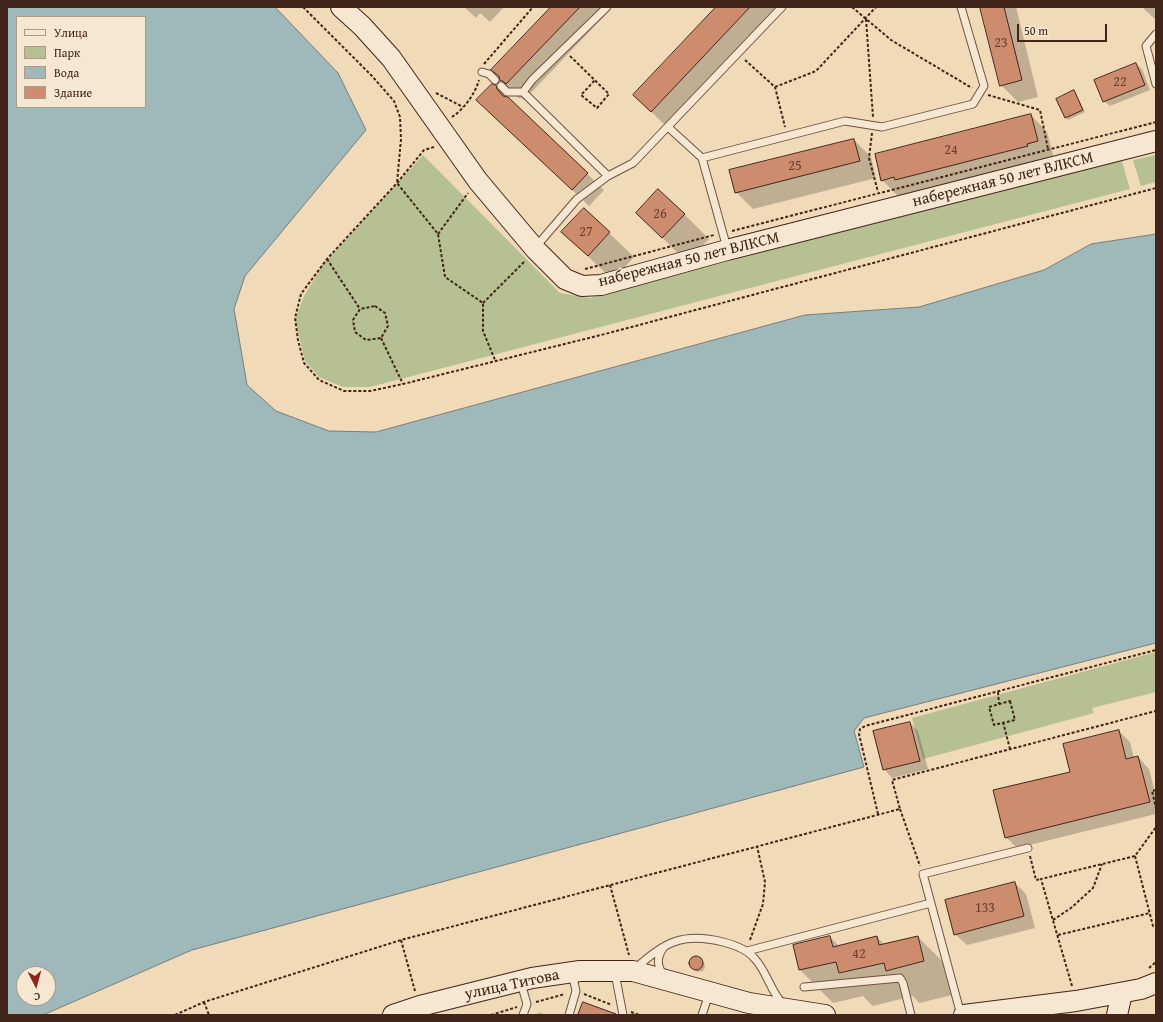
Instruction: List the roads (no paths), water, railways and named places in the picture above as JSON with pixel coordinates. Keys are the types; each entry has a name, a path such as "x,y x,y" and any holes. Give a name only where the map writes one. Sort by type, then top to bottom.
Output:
{"street":[{"name":"набережная 50 лет ВЛКСМ","path":"341,7 362,26 391,58 478,181 536,250 565,279 582,286 601,285 725,242 1156,141"},
{"name":"улица Титова","path":"393,1015 420,1006 521,980 572,972 624,971 667,980 749,1003 825,1015"},
{"path":"968,1015 1034,1007 1122,993 1141,989 1156,983"},
{"path":"1117,1015 1122,993"}],"lane":[{"path":"523,92 532,80 607,7"},
{"path":"536,250 540,242 577,200 608,176 633,163 782,7"},
{"path":"702,158 845,121 882,127 973,104 984,86 961,7"},
{"path":"1156,34 1146,46 1156,84"},
{"path":"482,72 489,74 495,80"},
{"path":"501,86 507,92 523,92 608,176"},
{"path":"668,127 702,158 725,242"},
{"path":"968,1015 923,874 1028,848"},
{"path":"747,951 931,903"},
{"path":"623,1015 624,971 665,945 676,940 694,938 711,939 731,944 747,951 755,958 764,970 775,995 787,1010"},
{"path":"665,945 659,954 658,963 660,971 667,980"},
{"path":"569,1015 576,991 572,972"},
{"path":"804,987 900,978 903,982 911,1015"},
{"path":"521,980 527,1004 522,1015"},
{"path":"702,1015 709,992"}],"water":[{"path":"7,7 275,7 338,73 366,130 245,276 234,309 247,385 276,411 329,431 376,432 805,315 919,307 1044,270 1091,244 1156,234 1156,643 864,718 854,731 864,767 192,950 43,1015 7,1015"}]}
